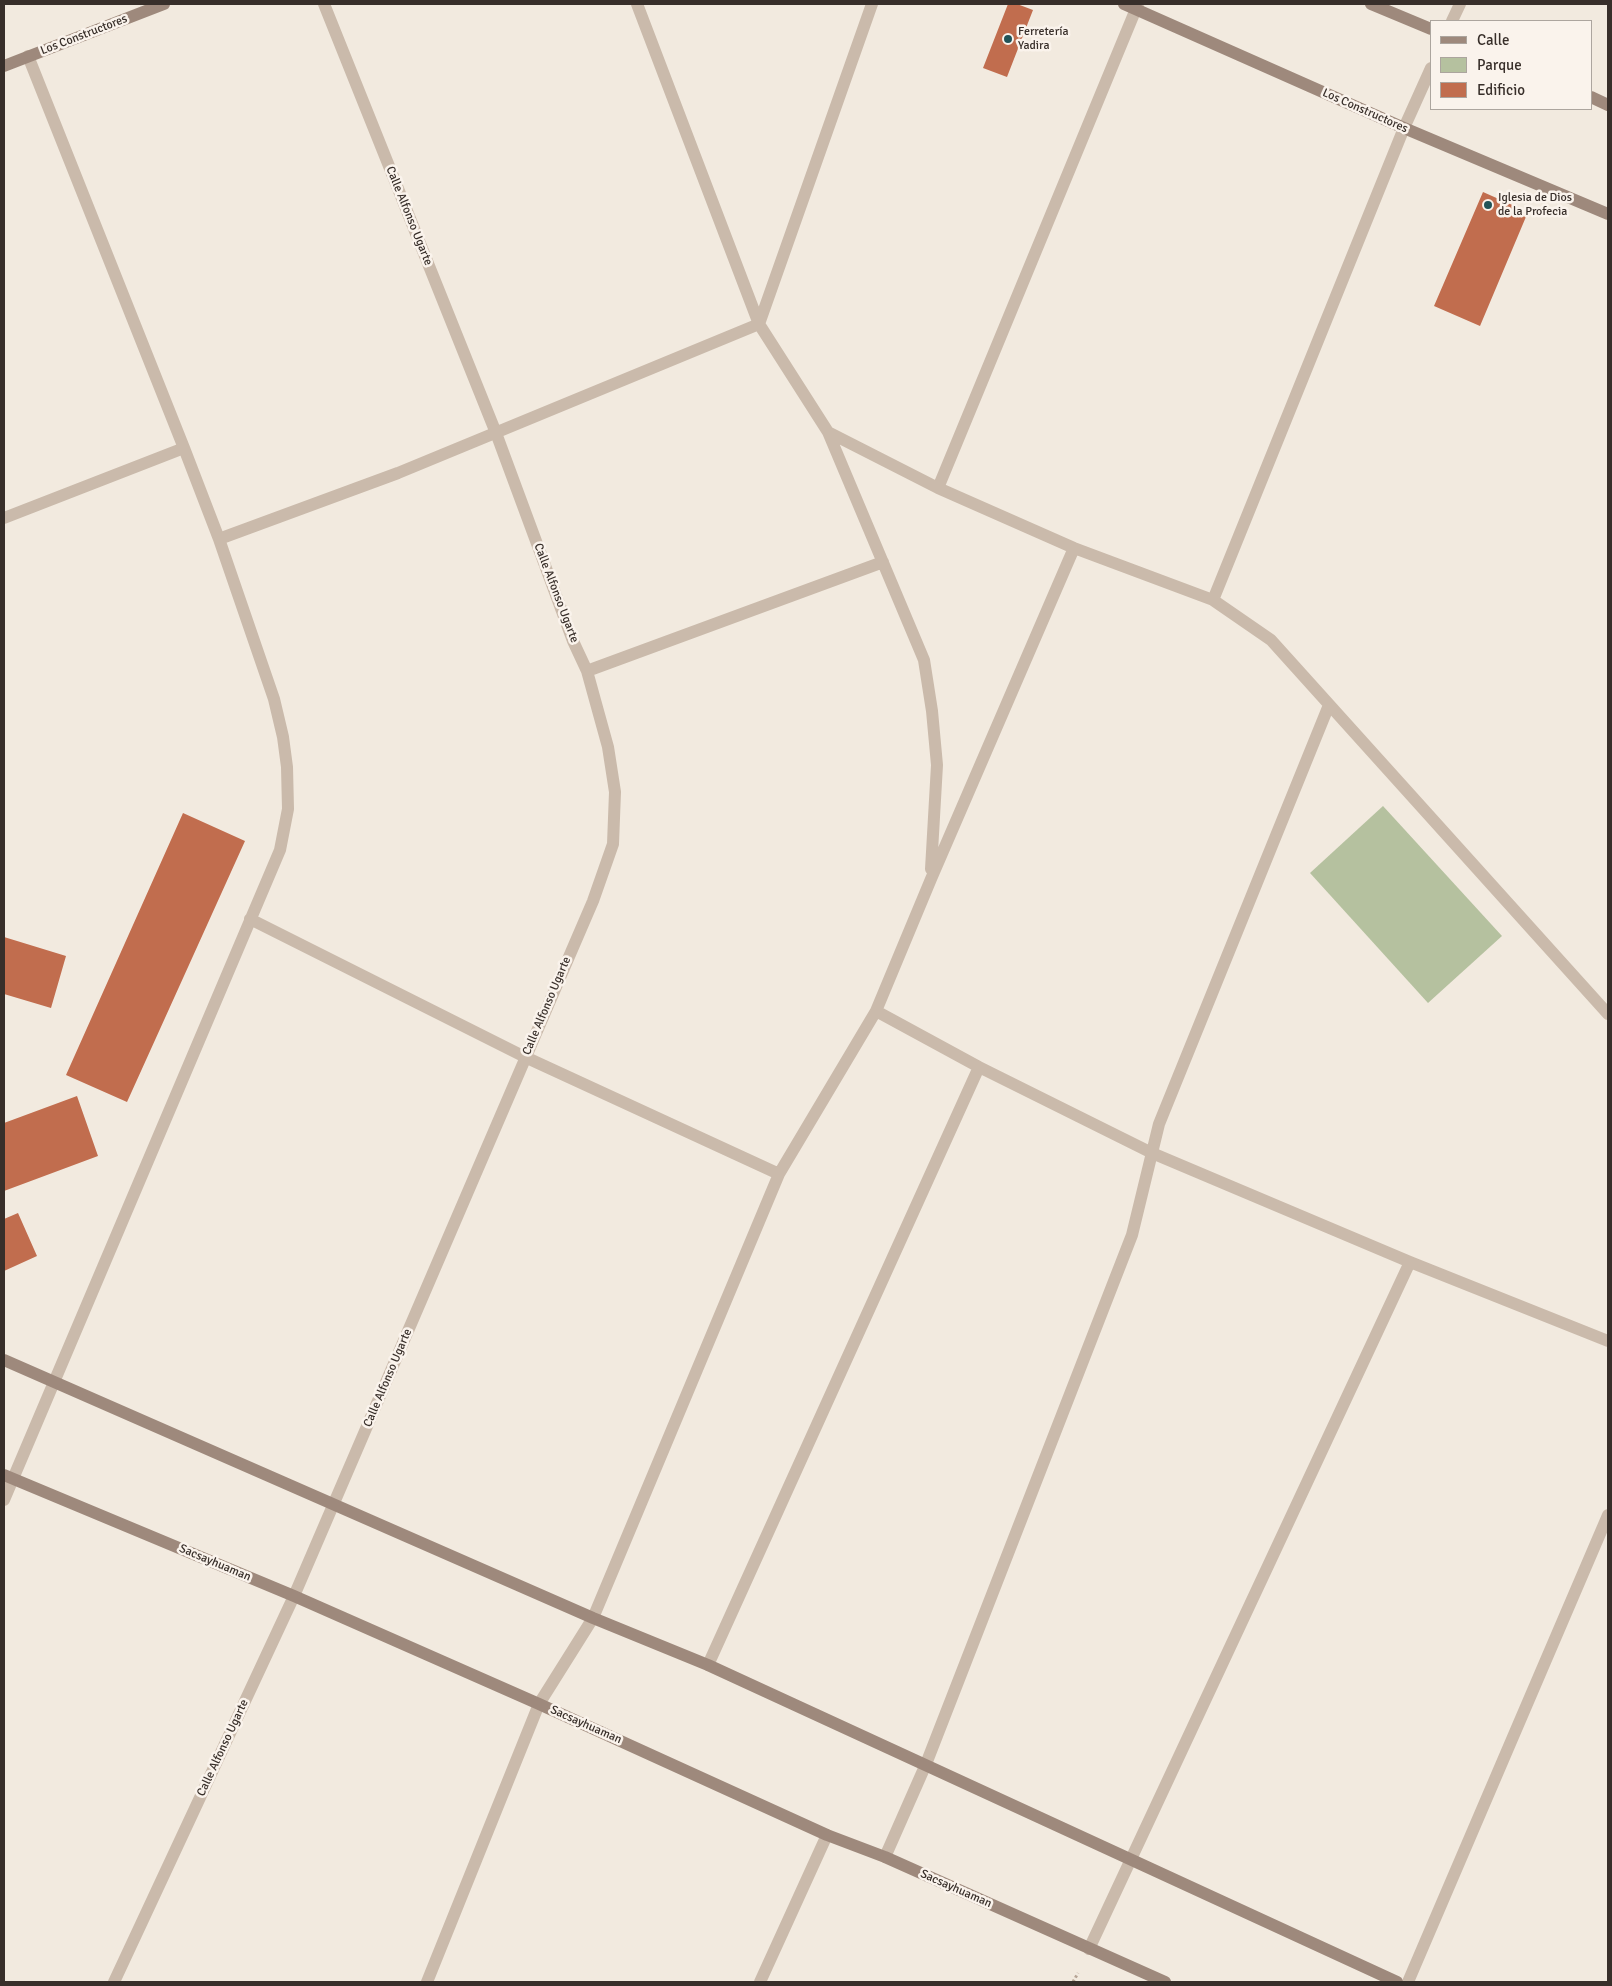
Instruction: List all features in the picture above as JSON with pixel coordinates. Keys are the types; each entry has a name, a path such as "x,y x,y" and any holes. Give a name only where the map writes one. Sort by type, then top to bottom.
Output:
{"street":[{"name":"Los Constructores","path":"4,66 164,4"},
{"name":"Calle Alfonso Ugarte","path":"114,1982 294,1596 593,901 613,844 615,792 608,747 587,671 573,641 496,433 324,4"},
{"path":"637,4 759,324 828,432 924,660 932,711 937,765 931,879"},
{"path":"219,539 398,473 759,324 872,4"},
{"name":"Los Constructores","path":"1124,4 1137,6 1404,128 1608,214"},
{"path":"1371,4 1430,29"},
{"path":"1452,20 1460,4"},
{"path":"938,488 1137,6"},
{"path":"4,1500 8,1477 54,1382 280,850 288,809 287,767 283,737 274,699 219,539 28,56"},
{"path":"1214,600 1404,128 1430,70"},
{"path":"1592,97 1608,104"},
{"path":"828,432 938,488 1074,548 1214,600 1271,640 1608,1014"},
{"path":"4,518 184,448"},
{"path":"427,1982 539,1704 593,1618 779,1174 876,1010 1074,548"},
{"path":"587,671 883,562"},
{"path":"885,1857 926,1764 1132,1235 1159,1124 1329,705"},
{"path":"250,919 525,1056 779,1174"},
{"path":"876,1010 979,1067 1152,1152 1410,1262 1608,1341"},
{"path":"708,1665 979,1067"},
{"path":"1088,1949 1410,1262"},
{"path":"4,1360 593,1618 708,1665 1398,1982"},
{"name":"Sacsayhuaman","path":"8,1477 294,1596 539,1704 827,1835 885,1857 1165,1982"},
{"path":"1408,1982 1608,1515"},
{"path":"760,1982 827,1835"}],"green space":[{"path":"1383,806 1502,936 1428,1003 1310,873"}],"building":[{"name":"Ferretería Yadira","path":"1008,4 1017,4 1033,10 1007,77 983,68"},
{"path":"1483,192 1528,212 1480,326 1434,306"},
{"path":"183,813 245,841 127,1102 66,1075"},
{"path":"4,937 66,956 51,1008 4,994"},
{"path":"77,1096 98,1156 4,1191 4,1123"},
{"path":"18,1213 37,1256 4,1271 4,1219"}],"place":[{"name":"Ferretería Yadira","path":"1008,39"},
{"name":"Iglesia de Dios de la Profecia","path":"1488,205"}]}
